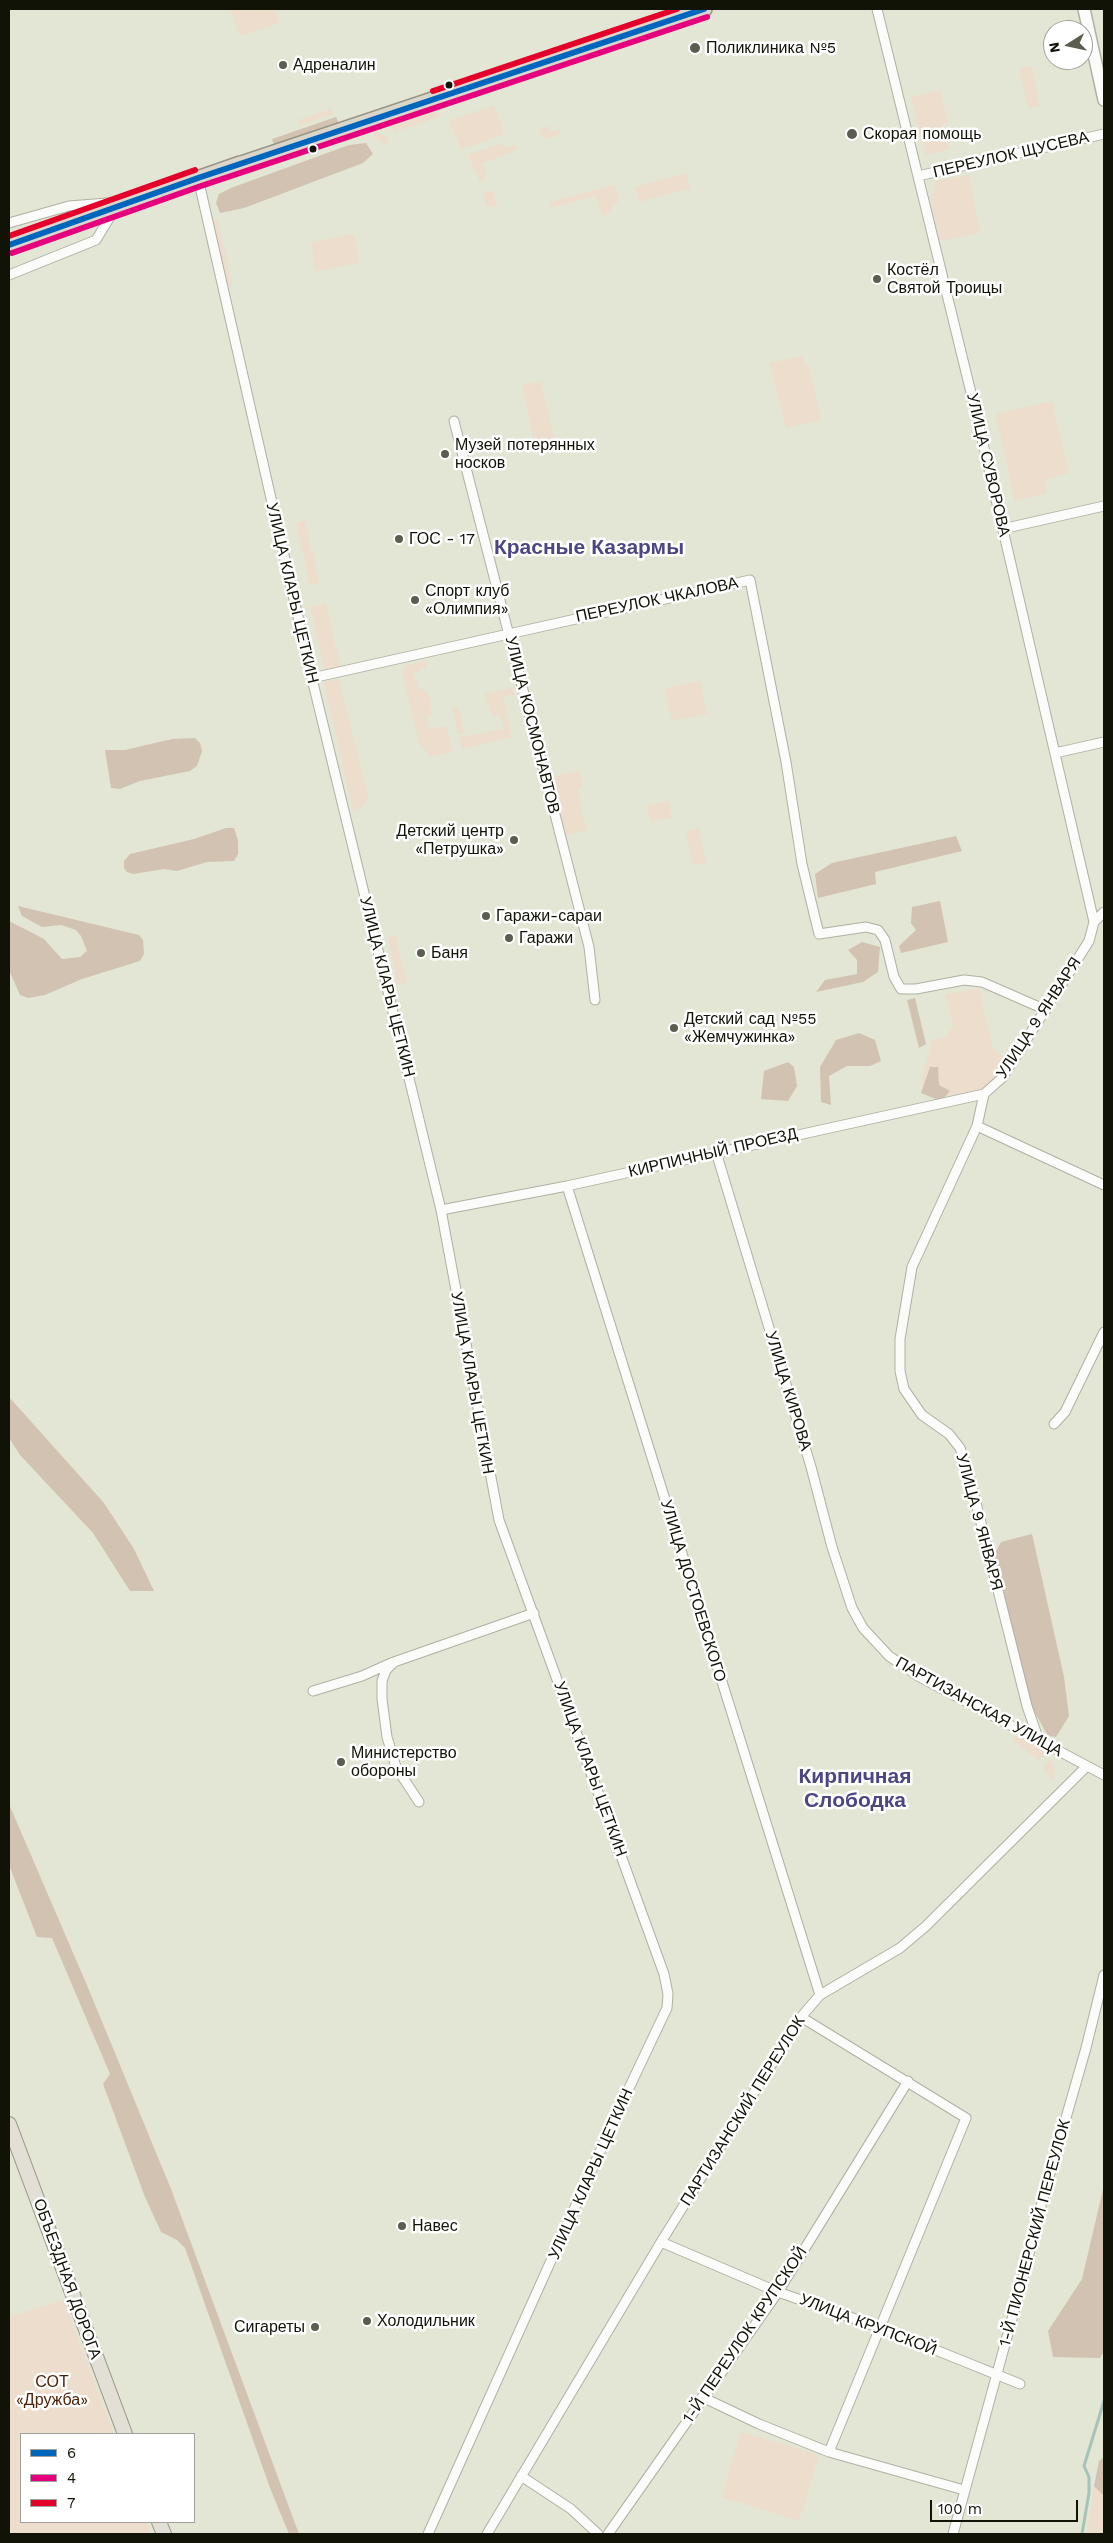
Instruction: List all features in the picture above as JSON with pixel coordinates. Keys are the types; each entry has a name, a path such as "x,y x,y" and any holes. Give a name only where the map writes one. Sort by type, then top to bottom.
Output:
{"highway":[{"path":"9,245 198,178 704,9"}],"main road":[{"name":"ОБЪЕЗДНАЯ ДОРОГА","path":"9,2124 125,2433"}],"street":[{"name":"УЛИЦА СУВОРОВА","path":"877,9 1094,922"},
{"path":"1084,9 1104,100"},
{"name":"ПЕРЕУЛОК ЩУСЕВА","path":"918,176 1104,134"},
{"name":"УЛИЦА КЛАРЫ ЦЕТКИН","path":"198,178 312,678 441,1210 492,1494 499,1520 664,1974 668,1994 667,2008 428,2534"},
{"path":"9,223 69,206 88,203 132,202"},
{"path":"9,276 96,240 116,207"},
{"name":"УЛИЦА КОСМОНАВТОВ","path":"454,421 510,633 542,770 588,947 595,1000"},
{"path":"1002,529 1104,506"},
{"name":"ПЕРЕУЛОК ЧКАЛОВА","path":"312,678 750,580 787,770 802,864 819,934 866,927 878,930 885,940 894,977 901,989 916,989 964,980 982,982 1046,1010"},
{"path":"1055,753 1104,742"},
{"name":"УЛИЦА 9 ЯНВАРЯ","path":"1039,1741 1027,1706 968,1467 960,1448 950,1434 922,1415 904,1389 900,1371 900,1339 912,1267 978,1126 984,1094 1002,1078 1089,941 1094,922 1104,912"},
{"name":"КИРПИЧНЫЙ ПРОЕЗД","path":"441,1210 567,1186 984,1094"},
{"path":"978,1126 1104,1185"},
{"name":"УЛИЦА КИРОВА","path":"716,1152 811,1467 832,1548 852,1608 863,1628"},
{"name":"УЛИЦА ДОСТОЕВСКОГО","path":"567,1186 820,1995"},
{"path":"1054,1424 1061,1419 1065,1412 1104,1332"},
{"path":"313,1691 362,1676 394,1662 534,1613"},
{"name":"ПАРТИЗАНСКАЯ УЛИЦА","path":"863,1628 888,1656 918,1676 1104,1775"},
{"path":"394,1662 386,1670 382,1681 387,1737 396,1767 419,1802"},
{"name":"ПАРТИЗАНСКИЙ ПЕРЕУЛОК","path":"487,2534 661,2242 800,2017 820,1995 900,1948 926,1926 1087,1766"},
{"name":"1-Й ПИОНЕРСКИЙ ПЕРЕУЛОК","path":"953,2534 1043,2198 1086,2048 1104,1975"},
{"path":"800,2017 966,2118 829,2452"},
{"name":"1-Й ПЕРЕУЛОК КРУПСКОЙ","path":"608,2534 702,2397 778,2292 908,2081"},
{"name":"УЛИЦА КРУПСКОЙ","path":"661,2242 778,2292 881,2328 1020,2384"},
{"path":"702,2397 759,2424 829,2452 964,2490"},
{"path":"521,2476 571,2510 598,2534"}],"green space":[{"path":"231,9 275,9 280,23 240,36"},
{"path":"1031,66 1040,106 1028,108 1019,68"},
{"path":"940,90 948,122 942,124 949,149 926,155 911,97"},
{"path":"494,105 504,134 461,150 449,121"},
{"path":"332,109 333,114 300,125 298,120"},
{"path":"438,111 440,117 394,132 392,126"},
{"path":"549,126 551,132 559,130 560,134 544,140 540,129"},
{"path":"373,131 386,136 388,141 386,145 375,138"},
{"path":"502,143 507,148 516,145 517,150 482,163 487,175 480,182 468,155"},
{"path":"686,173 690,188 640,202 635,187"},
{"path":"969,175 980,233 939,241 931,198 937,181"},
{"path":"614,185 618,194 618,202 603,217 596,196 551,208 550,202"},
{"path":"486,191 492,191 495,194 497,206 490,207 486,204 483,194"},
{"path":"215,219 218,220 232,286 225,284 212,223"},
{"path":"354,234 359,263 316,271 311,242"},
{"path":"802,356 804,364 808,364 821,420 786,428 770,363"},
{"path":"541,381 557,451 537,455 522,385"},
{"path":"1052,401 1069,473 1044,480 1046,493 1015,501 996,414"},
{"path":"305,521 319,583 310,585 296,523"},
{"path":"326,603 340,667 325,671 310,607"},
{"path":"425,661 426,667 414,673 418,688 428,692 433,717 427,718 429,729 446,726 453,751 431,757 419,742 402,672 406,665"},
{"path":"339,679 368,798 363,806 353,812 324,682"},
{"path":"700,681 707,714 672,721 665,688"},
{"path":"512,688 514,694 503,697 512,737 462,749 459,737 504,729 501,716 493,716 485,694"},
{"path":"458,706 465,732 458,734 452,708"},
{"path":"579,771 583,787 577,789 586,830 566,835 553,776"},
{"path":"669,801 672,818 650,821 647,805"},
{"path":"699,828 706,863 693,865 686,831"},
{"path":"396,935 406,982 398,984 388,937"},
{"path":"979,988 993,1049 1007,1060 997,1075 981,1090 939,1099 921,1084 932,1041 947,1035 953,1026 946,994"},
{"path":"1017,1734 1037,1745 1045,1752 1038,1760 1013,1740"},
{"path":"1050,1759 1055,1770 1053,1781 1043,1768"},
{"name":"СОТ «Дружба»","path":"63,2300 114,2433 20,2433 20,2523 147,2523 151,2534 9,2534 9,2317"},
{"path":"741,2432 819,2455 799,2521 722,2497"},
{"path":"1094,2486 1104,2496 1104,2534 1087,2534"}],"shaded area":[{"path":"336,117 339,123 274,146 272,139"},
{"path":"366,143 373,154 363,163 244,208 220,213 216,203 219,194 231,188 349,145"},
{"path":"195,738 200,743 202,751 197,766 190,771 140,781 120,789 111,788 105,750 125,750 172,739"},
{"path":"226,828 234,828 238,840 238,854 234,861 207,862 177,871 164,869 133,874 127,872 124,868 124,861 130,854 194,839"},
{"path":"956,836 962,851 875,872 876,884 818,898 815,874 832,863"},
{"path":"940,901 948,942 901,953 899,946 916,930 911,923 912,907"},
{"path":"18,906 139,935 143,940 144,954 140,961 82,979 45,995 28,998 20,995 9,970 9,921 44,939 62,959 80,957 87,951 81,936 76,930 61,925 42,927 22,916"},
{"path":"862,942 880,947 878,972 863,982 816,992 825,980 857,974 857,960 848,950"},
{"path":"915,998 926,1044 919,1048 907,1000"},
{"path":"859,1033 875,1040 881,1061 870,1066 847,1066 829,1076 831,1105 821,1102 820,1067 836,1040"},
{"path":"788,1062 794,1067 797,1086 788,1101 761,1099 764,1071"},
{"path":"930,1067 938,1067 939,1085 950,1091 941,1101 921,1093"},
{"path":"9,1397 104,1503 134,1549 154,1591 130,1591 93,1533 20,1455 9,1438"},
{"path":"1032,1534 1064,1677 1069,1716 1056,1737 1048,1736 1029,1702 994,1555 1001,1542"},
{"path":"9,1804 89,1990 171,2189 299,2534 289,2534 270,2488 185,2248 177,2240 161,2232 145,2197 103,2084 110,2074 52,1938 37,1937 9,1865"},
{"path":"1104,2185 1104,2351 1100,2358 1053,2357 1048,2331 1082,2279"},
{"path":"1104,2457 1104,2496 1094,2486 1099,2461"}],"waterway":[{"path":"1082,2534 1089,2493 1089,2477 1084,2466 1104,2401"}],"transit line":[{"name":"7","path":"433,91 677,9"},
{"name":"6","path":"9,245 198,178 704,9"},
{"name":"4","path":"12,253 201,186 707,17"},
{"name":"7","path":"9,236 195,170"}],"place":[{"name":"Поликлиника №5","path":"695,48"},
{"name":"Адреналин","path":"283,65"},
{"name":"Скорая помощь","path":"852,134"},
{"name":"Костёл Святой Троицы","path":"877,279"},
{"name":"Музей потерянных носков","path":"445,454"},
{"name":"ГОС - 17","path":"399,539"},
{"name":"Спорт клуб «Олимпия»","path":"415,600"},
{"name":"Детский центр «Петрушка»","path":"514,840"},
{"name":"Гаражи-сараи","path":"486,916"},
{"name":"Гаражи","path":"509,938"},
{"name":"Баня","path":"421,953"},
{"name":"Детский сад №55 «Жемчужинка»","path":"674,1028"},
{"name":"Министерство обороны","path":"341,1762"},
{"name":"Навес","path":"402,2226"},
{"name":"Холодильник","path":"367,2321"},
{"name":"Сигареты","path":"315,2327"}],"district":[{"name":"Красные Казармы","path":"589,548"},
{"name":"Кирпичная Слободка","path":"855,1789"}]}
